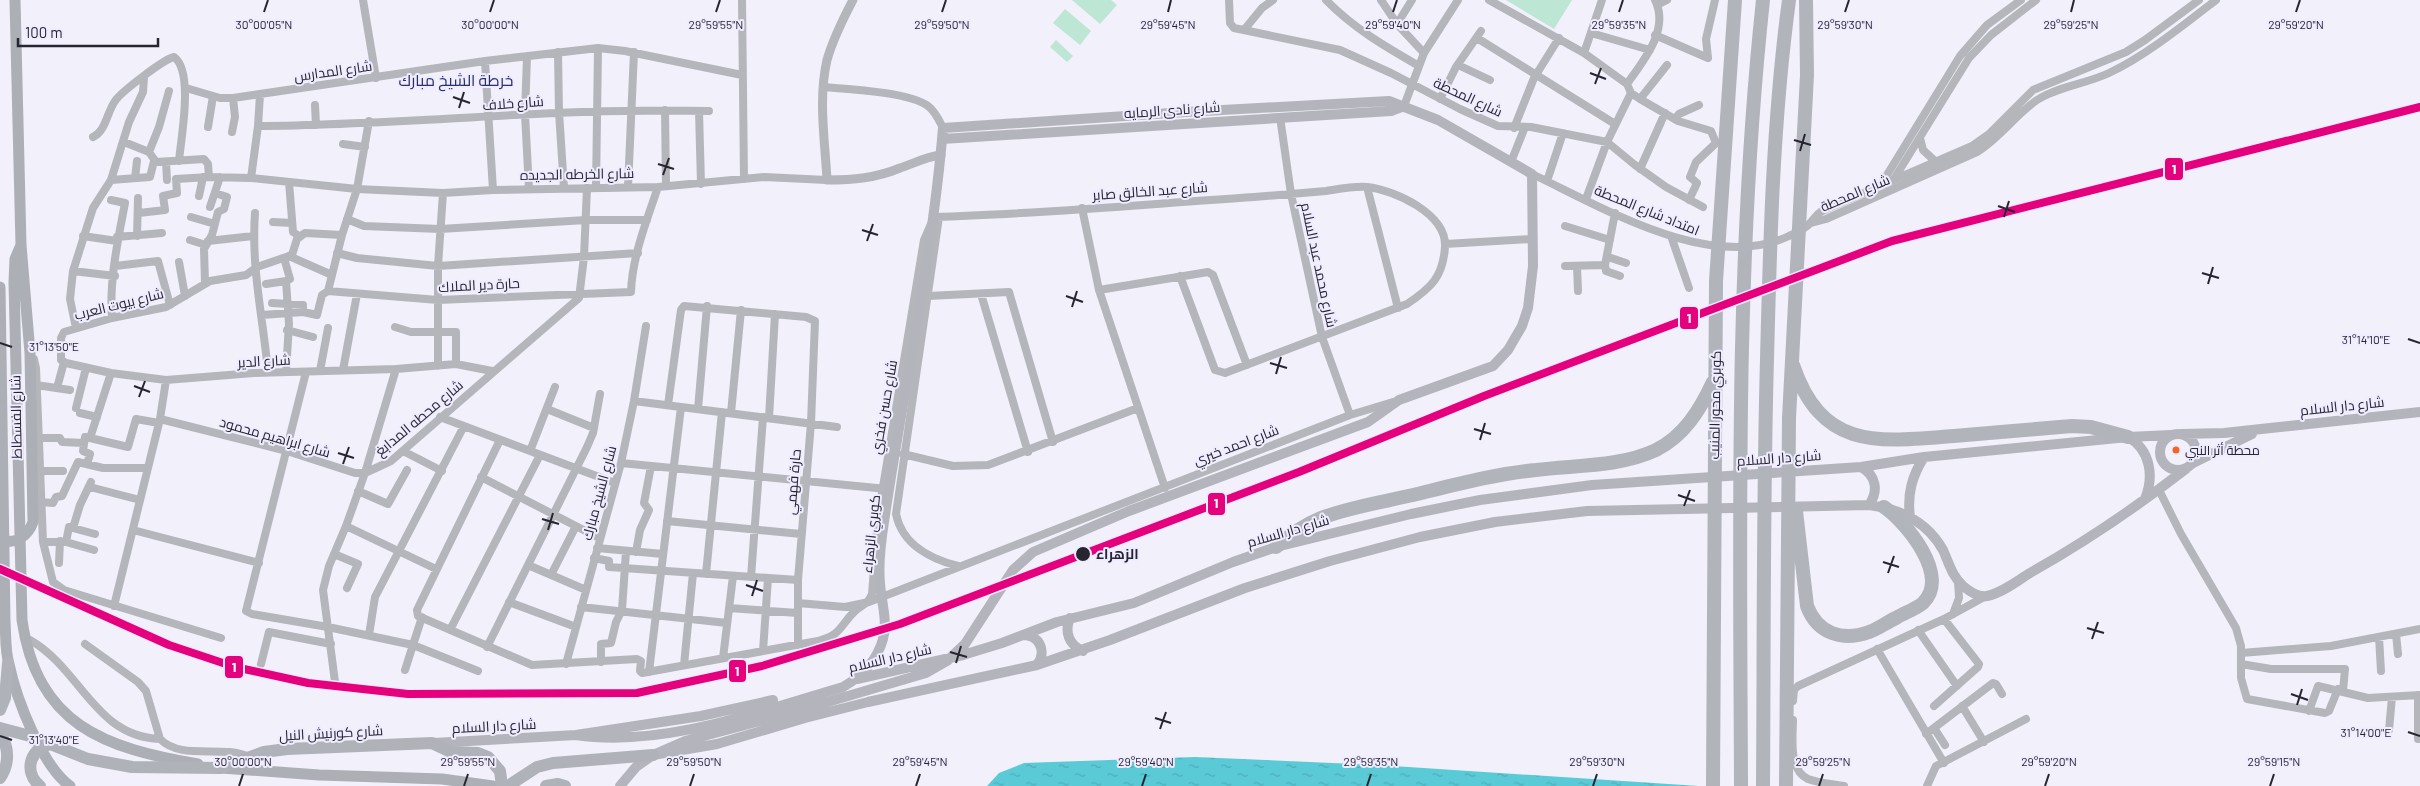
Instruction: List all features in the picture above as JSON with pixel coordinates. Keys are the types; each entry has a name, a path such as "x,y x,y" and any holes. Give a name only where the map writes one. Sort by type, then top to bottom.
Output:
{"highway":[{"name":"كوبري محور المنيب","path":"1713,786 1715,377 1718,243 1736,0"},
{"name":"كوبري محور المنيب","path":"1742,786 1742,289 1750,135 1763,0"},
{"path":"1763,786 1763,488 1768,290 1771,214 1785,29 1789,0"},
{"path":"1786,786 1790,356 1808,31 1806,0"},
{"path":"1790,356 1805,395 1814,407 1838,427 1866,439 1897,440 2072,426 2091,426 2128,437"},
{"path":"1276,547 1298,530 1315,521 1374,504 1513,473 1637,458 1657,450 1675,438 1703,405 1715,377"},
{"path":"1790,456 1807,606 1812,619 1821,629 1841,635 1869,632 1923,603 1928,596 1931,575 1921,548 1907,526 1884,507"},
{"path":"0,710 5,698 8,663"},
{"name":"شارع كورنيش النيل","path":"0,728 54,744 88,759 132,767 220,768 249,757 288,749 432,743"},
{"path":"0,734 6,744 7,752 5,767 0,778"},
{"path":"432,743 451,752 478,753 488,757 500,771 502,786"},
{"path":"40,786 32,776 30,761 40,748 54,744"},
{"path":"508,786 537,767 553,763 653,756"},
{"path":"546,786 558,784 565,786"}],"main road":[{"name":"شارع الفسطاط","path":"0,540 10,542 22,538 31,528 33,522 30,353 21,246 15,0"},
{"name":"شارع نادى الرمايه","path":"942,134 1186,112 1384,101 1404,106 1438,120 1532,174"},
{"name":"شارع نادى الرمايه","path":"942,134 1391,111 1404,106"},
{"name":"كوبري الزهراء","path":"576,735 606,738 637,736 700,727 843,687 860,676 874,660 885,626 880,582 884,523 927,265 937,217 942,134"},
{"name":"شارع احمد خيري","path":"1399,400 1493,366 1508,350 1522,326 1528,308 1533,266 1532,174"},
{"path":"21,246 16,259 14,282 22,620 26,648 34,671 59,708 71,719 105,740 147,756 220,768 319,775 442,779 493,786"},
{"path":"0,287 4,622 8,663 19,698 46,758 54,770 70,786"},
{"path":"620,786 636,767 653,756 684,741 914,678 947,661 972,636 1014,570 1026,557 1041,548 1129,511 1368,422 1399,400"},
{"name":"شارع دار السلام","path":"2182,434 2224,433 2420,412"},
{"name":"شارع دار السلام","path":"1986,596 2064,554 2159,490 2190,465 2238,439 2267,428"},
{"path":"2182,434 2190,438 2195,445 2196,454 2190,465 2174,470 2163,462 2160,454 2161,445 2171,435 2182,434"},
{"name":"شارع دار السلام","path":"432,743 576,735 732,710 910,666 963,655 1070,618 1152,597 1214,569 1276,547 1411,514 1515,494 1621,482 1861,467 1924,457 2128,437 2171,435"},
{"path":"2128,437 2141,448 2148,462 2150,484 2145,499"},
{"path":"1910,516 1910,490 1915,473 1924,457"},
{"path":"1861,467 1869,472 1874,481 1875,491 1869,505"},
{"path":"653,756 717,744 841,709 1037,665 1083,651 1205,602 1285,574 1374,548 1480,524 1554,514 1612,510 1869,505 1884,507 1910,516 1925,528 1938,542 1958,581 1970,591 1986,596"},
{"path":"1070,618 1067,628 1069,639 1074,646 1083,651"},
{"path":"1022,635 1034,638 1040,644 1042,653 1037,665"}],"street":[{"path":"363,0 376,78"},
{"path":"742,0 744,179"},
{"path":"827,180 823,87 827,61 835,36 854,0"},
{"name":"شارع المحطة","path":"1228,0 1230,23 1234,28 1340,50 1498,126 1525,127 1607,142 1640,169 1703,207"},
{"path":"1244,30 1262,8 1273,0"},
{"path":"1326,0 1365,34 1419,66"},
{"path":"1381,0 1397,24 1424,53"},
{"path":"1388,12 1390,0"},
{"path":"1397,24 1412,0"},
{"path":"1404,106 1424,53 1458,0"},
{"path":"1584,54 1602,0"},
{"path":"1627,84 1650,50 1659,18 1656,3 1667,0"},
{"path":"1655,34 1708,58 1706,39 1716,0"},
{"path":"1882,183 1960,56 1987,25 2021,0"},
{"path":"1884,194 1969,58 1990,35 2036,0"},
{"name":"شارع المحطة","path":"1811,223 1822,211 1882,183 1936,162 1981,140 2033,90 2126,52 2199,0"},
{"name":"شارع المحطة","path":"1811,223 1821,221 1977,152 1995,140 2037,100 2055,91 2098,78 2119,68 2216,0"},
{"path":"1492,1 1584,54 1627,84 1631,93 1640,99 1675,119 1711,131 1716,142 1715,146 1696,162 1690,178 1697,183 1689,200"},
{"path":"1591,33 1650,50"},
{"path":"1440,99 1458,64 1479,35 1615,124"},
{"path":"1514,128 1536,74 1559,38"},
{"path":"596,188 598,48"},
{"name":"شارع المدارس","path":"186,88 213,96 233,98 484,61 598,48 634,52 742,75"},
{"path":"558,52 559,112 564,188"},
{"path":"628,187 634,52"},
{"path":"527,56 525,114 529,189"},
{"path":"93,137 101,130 115,101 144,77 174,57 178,61 186,88 179,161"},
{"path":"484,61 490,117 493,190"},
{"path":"1458,64 1490,80"},
{"path":"1640,99 1666,65"},
{"path":"76,328 70,300 73,271 93,208 111,180 133,112 143,92 144,77"},
{"path":"823,87 876,93 920,101 936,114 942,134"},
{"path":"149,152 159,127 169,91"},
{"path":"1586,200 1607,142 1631,93"},
{"path":"251,178 260,95"},
{"path":"208,127 213,96"},
{"path":"232,132 235,117 233,98"},
{"path":"315,105 316,125"},
{"path":"1675,119 1686,110 1699,105"},
{"path":"337,252 357,258 438,266 638,253 647,220 662,186 665,110"},
{"path":"699,111 701,184"},
{"name":"شارع خلاف","path":"258,126 490,117 559,112 709,111"},
{"path":"1640,169 1665,113"},
{"name":"شارع محمد عبد السلام","path":"1280,117 1291,194 1322,337 1350,415"},
{"path":"262,315 303,312 316,316 322,295 328,291 337,252 357,189 370,121"},
{"path":"1511,162 1525,127"},
{"path":"1547,181 1563,133"},
{"path":"1920,138 1925,154 1936,162"},
{"path":"111,180 152,176 154,161 149,152 124,142"},
{"path":"342,144 365,147"},
{"name":"شارع الخرطه الجديده","path":"139,213 165,210 163,196 177,193 175,180 206,177 251,178 357,189 443,193 662,186 785,177 853,180 878,176 924,157 941,155"},
{"path":"154,161 204,160 208,164 206,177 199,196"},
{"path":"135,178 137,161"},
{"path":"166,162 167,180"},
{"name":"امتداد شارع المحطة","path":"1532,174 1614,212 1671,236 1698,244 1742,249 1774,242 1790,236 1811,223"},
{"path":"210,207 220,177"},
{"path":"289,182 293,232 299,236"},
{"path":"1366,187 1398,308"},
{"name":"شارع عبد الخالق صابر","path":"937,217 1291,194 1366,187 1401,196 1415,204 1430,216 1445,244"},
{"path":"581,293 587,188"},
{"path":"205,284 204,254 218,212 224,209 227,196 215,192"},
{"path":"438,366 438,266 443,193"},
{"path":"137,236 138,198"},
{"path":"112,200 125,203 117,239 111,304 112,318"},
{"path":"1082,208 1099,290 1164,488"},
{"path":"1614,212 1606,271 1620,276"},
{"path":"255,213 253,236 254,269 262,315 268,372"},
{"path":"191,217 215,224"},
{"name":"شارع حسن فخري","path":"937,217 928,296 903,454 896,514 898,527 906,537 930,556 958,566"},
{"name":"شارع حسن فخري","path":"869,602 873,585 875,535 924,240 937,217"},
{"path":"347,219 364,226 440,229 586,220 647,220"},
{"path":"273,222 292,223"},
{"path":"1565,226 1610,240"},
{"path":"83,236 117,239 162,233"},
{"path":"286,257 294,251 299,236 305,233 342,235"},
{"path":"190,240 207,243 253,236"},
{"path":"1671,236 1690,288"},
{"path":"1180,276 1215,370 1225,373 1398,308 1426,291 1438,277 1444,261 1445,244 1532,238"},
{"name":"حارة دير الملاك","path":"328,291 438,300 631,292 631,280 638,253"},
{"path":"286,257 332,275"},
{"path":"266,284 290,279 286,257"},
{"name":"شارع بيوت العرب","path":"64,362 60,357 61,338 64,332 112,318 159,309 170,305 217,279 246,275 254,269 286,257"},
{"path":"116,266 158,261 170,305"},
{"path":"1565,266 1606,261 1626,263"},
{"path":"179,262 185,296"},
{"path":"1577,266 1578,290"},
{"path":"73,271 115,276"},
{"path":"1099,290 1208,272 1213,275 1248,365"},
{"path":"286,281 288,302 286,372"},
{"path":"928,296 1007,292 1012,295 1053,442"},
{"name":"شارع محطه المدابغ","path":"365,473 391,461 403,451 492,371 575,302 581,293"},
{"path":"343,370 356,294"},
{"path":"981,294 1028,452"},
{"path":"272,303 288,302 304,306 303,312"},
{"path":"668,405 681,310 684,306 707,306 775,314 751,577"},
{"path":"698,409 707,306"},
{"path":"731,413 741,310"},
{"name":"حارة فهمي","path":"775,314 806,317 815,322 811,423 798,580 798,645"},
{"name":"شارع الشيخ مبارك","path":"566,664 620,463 634,401 646,326"},
{"path":"395,327 411,332 457,333 456,364"},
{"path":"320,371 328,328"},
{"path":"287,330 313,337"},
{"path":"30,353 35,364 40,502 44,554 54,582 59,588 221,638"},
{"path":"57,388 64,362"},
{"name":"شارع الدير","path":"64,362 111,373 166,380 268,372 396,369 456,364 492,371"},
{"path":"86,368 78,410 97,417"},
{"path":"335,682 331,644 323,602 323,590 327,572 365,473 396,369"},
{"path":"306,372 246,611 252,614 328,626 413,645 478,671"},
{"path":"87,464 90,454 82,451 85,437 90,438 111,373"},
{"path":"114,606 160,421 166,380"},
{"path":"36,385 70,390"},
{"path":"530,451 555,387"},
{"path":"487,647 577,468 594,428 600,394"},
{"name":"شارع احمد خيري","path":"798,603 845,607 869,602 1350,415 1399,400"},
{"path":"634,401 837,427"},
{"path":"645,672 656,615 681,407"},
{"path":"903,454 924,460 970,467 988,466 1138,408"},
{"path":"547,409 594,428"},
{"path":"706,574 722,412"},
{"path":"440,417 615,483"},
{"name":"شارع ابراهيم محمود","path":"90,438 128,447 136,419 160,421 287,451 355,473 365,473"},
{"path":"369,635 374,599 464,426"},
{"path":"38,438 60,438 62,442 84,443"},
{"path":"406,670 419,615 436,569 500,440"},
{"path":"403,451 442,471"},
{"path":"450,630 540,455"},
{"path":"40,502 53,503 56,497 62,496 78,462 103,468 148,468"},
{"path":"620,463 898,490"},
{"path":"636,552 640,530 649,510 644,503 650,466"},
{"path":"358,491 388,504 407,470"},
{"path":"39,471 63,472"},
{"path":"481,477 599,538"},
{"path":"73,528 80,505 91,484 140,500"},
{"path":"2159,490 2181,534 2236,628 2241,653 2241,664 2242,678 2248,699 2327,713 2340,690 2345,669 2271,669 2241,664"},
{"path":"667,521 801,534"},
{"path":"59,563 68,528 85,526 95,534"},
{"path":"346,526 436,569"},
{"path":"551,575 576,526"},
{"path":"133,530 259,563"},
{"path":"43,542 63,542 94,550"},
{"path":"596,548 663,554"},
{"path":"600,662 601,644 611,643 616,622 622,610 626,551"},
{"path":"334,554 358,564 347,588"},
{"path":"594,558 609,560 610,568 798,580"},
{"path":"528,565 586,590"},
{"path":"684,665 693,573"},
{"path":"723,658 733,576"},
{"path":"763,652 768,578"},
{"path":"1953,614 1959,598 1958,581"},
{"path":"1844,786 1808,778 1800,772 1795,763 1794,690 1798,686 1944,619 1986,596"},
{"path":"509,602 576,627"},
{"path":"645,672 763,652 828,638 837,634 854,612 869,602"},
{"path":"581,607 727,623"},
{"path":"729,608 798,614"},
{"path":"419,615 487,647 532,665 640,660 645,672"},
{"path":"1934,706 1979,664 1944,619"},
{"path":"2241,653 2331,646 2420,629"},
{"path":"1918,630 1956,686"},
{"path":"261,664 269,632 331,644"},
{"path":"2396,634 2398,654"},
{"path":"2379,637 2381,671"},
{"path":"30,640 47,650 62,664 112,724 134,736 160,740 171,748 235,752 249,757"},
{"path":"85,644 142,686 150,701 160,740"},
{"path":"1878,649 1944,763"},
{"path":"1926,734 1994,683 2002,694"},
{"path":"2309,711 2316,687 2340,690 2368,698 2419,695 2418,739"},
{"path":"2389,730 2392,697"},
{"path":"1962,706 1984,742"},
{"path":"1927,786 1933,770 2026,719"},
{"path":"1934,728 1945,744"}],"green space":[{"path":"1072,0 1111,0 1117,5 1100,24"},
{"path":"1506,0 1572,0 1554,29"},
{"path":"1065,9 1091,31 1080,45 1053,23"},
{"path":"1056,40 1073,56 1067,62 1050,47"}],"water":[{"path":"1195,757 1378,765 1699,786 987,786 999,773 1024,763"}],"transit line":[{"name":"1","path":"0,569 169,645 235,667 308,683 408,694 637,693 762,666 900,624 1299,472 1484,396 1892,241 2420,107"}],"place":[{"name":"محطة أثر النبي","path":"2176,450"},
{"name":"الزهراء","path":"1083,554"}],"district":[{"name":"خرطة الشيخ مبارك","path":"456,80"}]}
